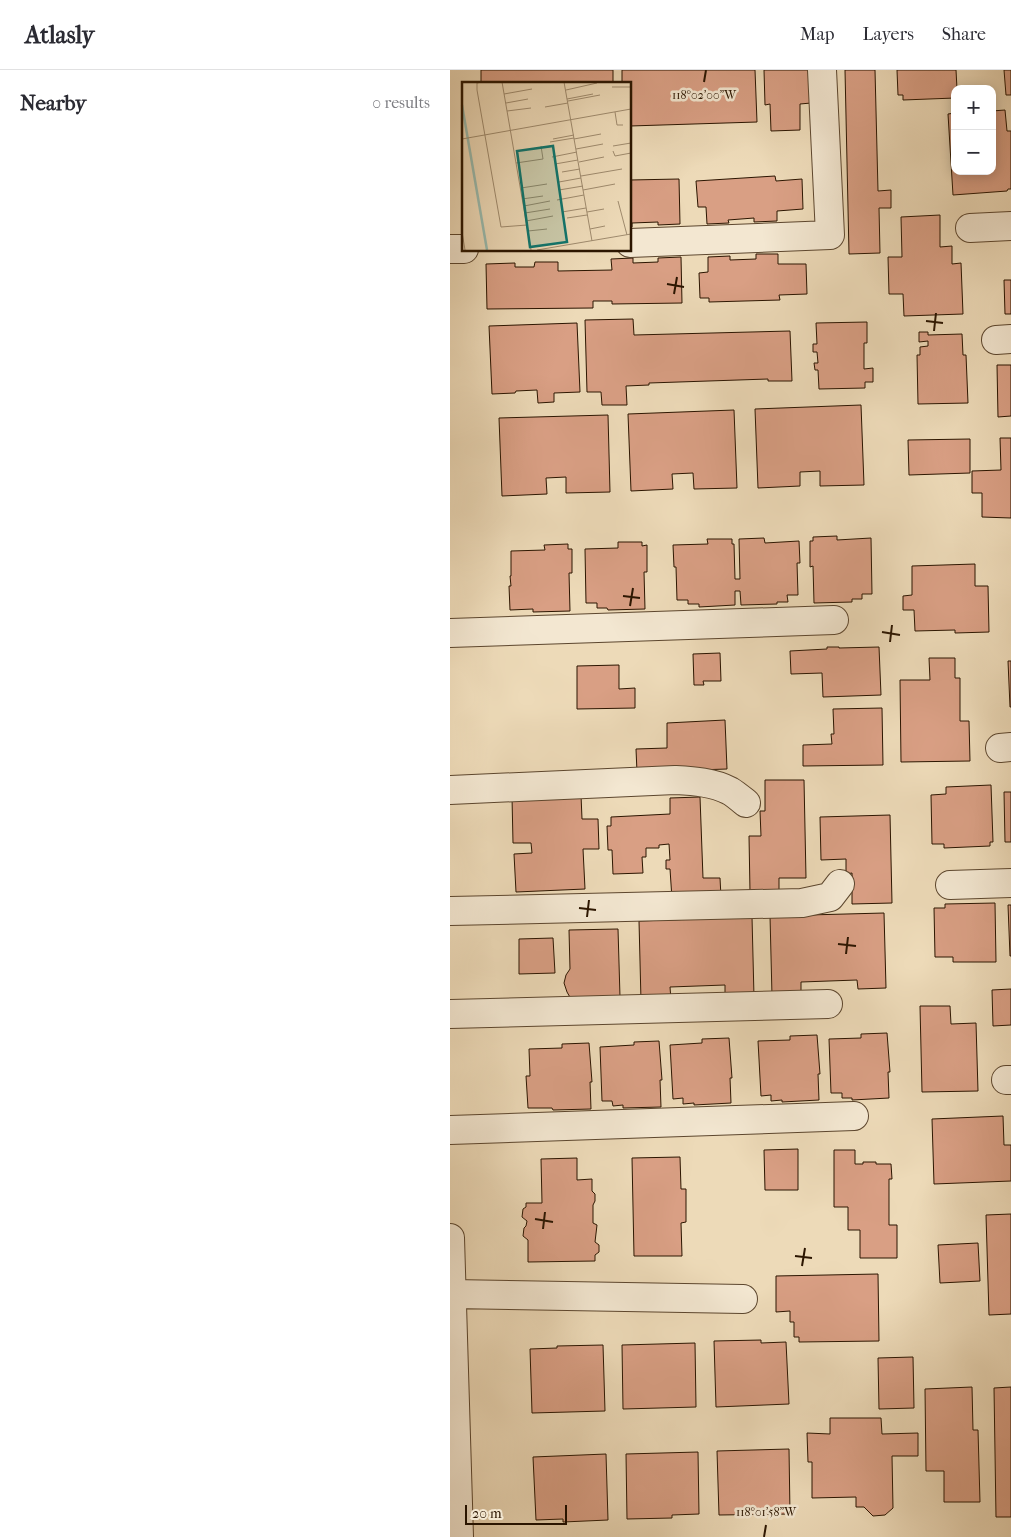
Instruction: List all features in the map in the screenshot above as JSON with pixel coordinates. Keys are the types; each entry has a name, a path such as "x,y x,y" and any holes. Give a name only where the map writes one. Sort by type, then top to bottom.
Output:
{"street":[{"path":"631,243 830,235 822,70"},
{"path":"970,228 1011,226"},
{"path":"450,633 834,620"},
{"path":"450,790 675,780 699,781 730,791 746,803"},
{"path":"950,885 1011,883"},
{"path":"450,911 802,904 830,896 840,884"},
{"path":"450,1014 828,1004"},
{"path":"450,1130 854,1116"},
{"path":"450,1238 459,1537"},
{"path":"452,1294 742,1299"}],"building":[{"path":"481,70 613,70 613,82 481,82"},
{"path":"622,70 755,70 757,122 631,126 631,82 622,82"},
{"path":"764,70 810,70 811,103 800,104 800,130 771,131 770,104 765,105"},
{"path":"845,70 875,70 878,191 891,190 891,208 879,208 880,253 849,254"},
{"path":"897,70 956,70 957,85 951,85 951,98 903,100 903,95 898,95"},
{"path":"1004,70 1011,70 1011,95 1006,95"},
{"path":"1005,110 1007,131 1011,131 1011,189 1007,191 953,195 952,175 996,175 996,111"},
{"path":"948,114 951,114 951,163"},
{"path":"775,176 776,181 802,179 803,209 777,211 777,221 754,222 754,218 728,220 729,223 707,224 706,207 698,207 696,181"},
{"path":"679,179 680,224 658,225 658,222 632,223 631,227 631,180"},
{"path":"940,215 940,247 952,246 952,264 961,263 963,314 904,316 903,294 889,294 888,257 902,257 901,217"},
{"path":"756,254 778,254 778,264 806,264 807,294 779,295 780,300 709,302 709,298 700,298 699,273 708,272 708,257 730,256 730,260 756,259"},
{"path":"681,257 682,303 612,304 612,301 593,301 593,308 487,309 486,264 515,263 515,267 534,267 535,262 558,262 558,271 612,270 611,259 633,258 633,263 658,262 658,258"},
{"path":"1004,280 1011,280 1011,314 1005,314"},
{"path":"633,319 634,335 790,331 792,381 768,381 768,379 649,383 649,385 626,386 627,405 602,405 601,392 587,392 585,320"},
{"path":"867,322 867,343 864,343 864,369 873,368 873,382 865,382 865,388 819,389 818,370 815,370 814,363 818,363 817,352 813,352 813,344 817,344 816,323"},
{"path":"577,323 580,392 554,393 554,402 538,403 537,390 492,394 489,326"},
{"path":"919,332 928,332 928,335 962,334 963,355 966,355 968,403 918,404 917,355 920,355 920,347 928,346 928,341 919,342"},
{"path":"997,365 1011,365 1011,416 998,417"},
{"path":"861,405 864,485 820,486 820,471 800,472 800,486 758,488 755,409"},
{"path":"734,410 737,488 694,489 693,473 672,474 673,489 631,491 628,414"},
{"path":"608,415 610,492 566,493 566,477 546,478 547,494 502,496 499,418"},
{"path":"1000,438 1011,438 1011,518 982,517 982,493 972,493 972,471 1001,470"},
{"path":"970,439 970,473 909,475 908,440"},
{"path":"837,536 837,540 871,538 872,594 862,594 862,599 852,599 852,602 814,603 813,566 810,567 810,541 813,541 813,537"},
{"path":"764,538 765,543 799,541 800,563 797,563 798,595 787,595 788,602 777,602 777,604 741,605 740,591 735,591 735,605 699,607 699,604 688,604 688,600 677,600 673,545 708,544 707,539 732,539 732,544 734,544 735,579 740,579 739,539"},
{"path":"618,542 642,542 642,546 647,545 647,572 644,572 645,609 608,610 607,608 597,608 597,603 586,603 585,549 618,548"},
{"path":"568,544 568,549 572,549 572,573 569,573 570,611 533,612 533,609 510,610 511,551 545,550 544,545"},
{"path":"975,564 975,586 988,586 989,632 955,633 955,630 915,631 914,610 903,610 903,596 912,595 912,566"},
{"path":"827,647 879,647 881,695 823,697 822,673 791,674 790,651 827,649"},
{"path":"720,653 721,681 703,681 704,685 694,685 693,654"},
{"path":"929,658 955,658 955,678 960,678 960,721 969,721 970,761 901,762 900,680 930,680"},
{"path":"1008,661 1011,661 1011,707 1010,707"},
{"path":"619,665 619,689 635,688 635,708 577,709 577,666"},
{"path":"882,708 883,765 803,766 803,745 832,744 831,734 834,734 833,709"},
{"path":"725,720 727,769 637,772 636,749 667,748 667,723"},
{"path":"765,780 804,780 806,878 779,878 779,892 750,892 749,836 761,836 760,811 765,811"},
{"path":"991,785 993,842 990,842 990,846 944,848 944,844 932,844 931,795 946,794 946,787"},
{"path":"1004,792 1011,792 1011,842 1005,842"},
{"path":"581,795 582,819 598,819 599,849 583,849 585,889 516,892 514,854 532,853 531,843 513,843 512,797"},
{"path":"700,797 703,878 720,878 721,897 672,899 670,869 666,869 666,860 670,860 669,844 659,845 659,848 646,848 646,857 642,857 643,873 613,874 612,850 608,850 607,826 611,826 611,817 670,814 670,798"},
{"path":"890,815 892,903 852,904 852,873 846,874 846,859 821,860 820,817"},
{"path":"995,903 996,962 953,962 953,957 935,957 934,908 945,908 945,904"},
{"path":"1008,905 1011,905 1011,956 1010,956"},
{"path":"884,913 886,988 858,989 857,980 801,982 801,995 772,996 770,916"},
{"path":"752,917 754,997 725,999 725,985 670,987 671,1000 641,1001 639,921"},
{"path":"618,929 620,997 571,999 564,983 570,969 569,930"},
{"path":"553,938 555,973 519,974 519,939"},
{"path":"1011,989 1011,1025 993,1026 992,990"},
{"path":"920,1006 950,1006 951,1024 976,1023 978,1091 922,1092"},
{"path":"887,1033 890,1072 888,1072 889,1098 852,1100 852,1098 842,1098 842,1093 831,1093 829,1039 861,1038 861,1034"},
{"path":"817,1035 820,1074 818,1074 819,1100 782,1102 782,1100 771,1101 771,1095 761,1096 758,1041 790,1040 790,1036"},
{"path":"729,1038 732,1078 730,1078 731,1103 694,1105 694,1103 683,1104 683,1098 673,1099 670,1045 702,1043 702,1039"},
{"path":"659,1041 662,1080 660,1080 661,1107 623,1108 623,1105 613,1106 612,1101 602,1101 600,1047 634,1045 634,1042"},
{"path":"589,1043 592,1082 590,1082 591,1109 553,1110 552,1108 528,1108 526,1076 530,1076 529,1049 562,1048 562,1044"},
{"path":"1003,1116 1004,1145 1011,1145 1011,1181 934,1184 932,1119"},
{"path":"798,1149 798,1190 765,1190 764,1150"},
{"path":"834,1150 855,1150 855,1164 876,1162 876,1164 891,1164 892,1179 889,1179 889,1225 897,1225 897,1258 860,1258 860,1230 848,1230 848,1207 834,1207"},
{"path":"680,1157 681,1189 686,1189 686,1222 681,1223 682,1256 634,1256 632,1158"},
{"path":"577,1158 577,1180 592,1179 592,1191 595,1194 593,1223 597,1225 595,1242 599,1245 599,1252 595,1255 595,1261 528,1262 528,1240 523,1236 527,1221 522,1217 523,1209 526,1207 526,1203 542,1203 541,1159"},
{"path":"1011,1214 1011,1314 989,1315 986,1215"},
{"path":"978,1243 980,1281 940,1283 938,1245"},
{"path":"878,1274 879,1341 799,1342 799,1337 794,1337 794,1322 790,1322 790,1311 776,1312 776,1276"},
{"path":"761,1340 761,1343 786,1342 789,1404 716,1407 714,1341"},
{"path":"695,1343 696,1407 623,1409 622,1345"},
{"path":"603,1345 605,1411 532,1413 530,1349 557,1348 557,1346"},
{"path":"913,1357 914,1408 879,1409 878,1358"},
{"path":"972,1387 973,1430 978,1430 980,1502 944,1502 944,1471 926,1471 925,1389"},
{"path":"1011,1387 1011,1517 996,1517 994,1388"},
{"path":"830,1418 881,1418 882,1434 918,1433 918,1456 892,1456 893,1508 885,1515 873,1516 864,1507 856,1507 856,1497 812,1498 812,1462 808,1462 807,1433 830,1434"},
{"path":"789,1449 790,1514 719,1515 717,1451"},
{"path":"698,1452 699,1514 672,1515 672,1518 627,1519 626,1454"},
{"path":"606,1454 608,1520 563,1522 563,1519 536,1520 533,1457"}]}
